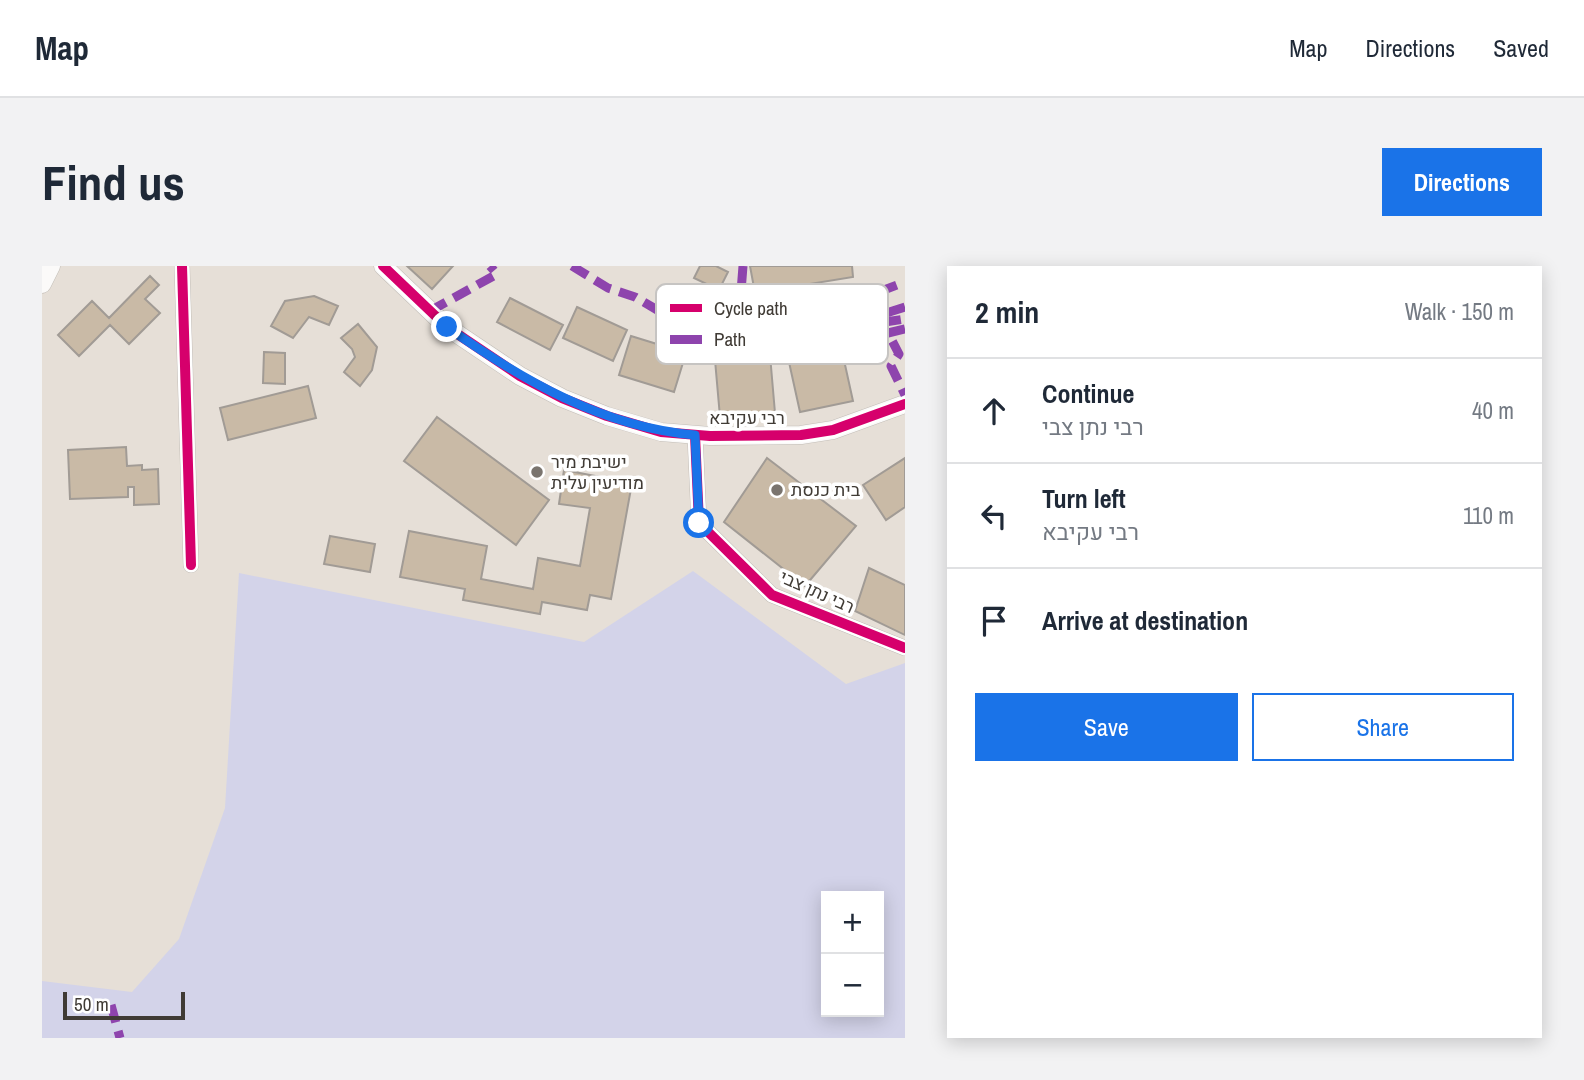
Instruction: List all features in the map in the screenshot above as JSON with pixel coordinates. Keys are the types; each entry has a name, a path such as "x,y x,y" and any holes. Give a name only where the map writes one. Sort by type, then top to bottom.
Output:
{"street":[{"path":"42,284 51,266"},
{"path":"182,266 191,565"},
{"name":"רבי עקיבא","path":"383,266 447,327 520,376 562,398 607,416 661,432 695,435 801,435 834,430 905,404"},
{"name":"רבי נתן צבי","path":"695,435 699,523 772,595 905,648"}],"shaded area":[{"path":"693,571 846,684 905,663 905,1038 42,1038 42,981 132,992 179,939 225,808 239,573 584,642"}],"building":[{"path":"407,266 453,266 432,289"},
{"path":"700,266 716,266 728,272 722,284 706,284 694,278"},
{"path":"750,266 852,266 853,277 810,284 753,284"},
{"path":"150,276 159,285 145,299 160,313 129,344 110,325 79,356 58,335 92,301 109,318"},
{"path":"314,296 338,306 329,325 309,317 293,338 271,326 285,301"},
{"path":"510,298 563,325 550,350 497,322"},
{"path":"577,307 627,330 613,361 563,338"},
{"path":"358,324 377,347 372,370 360,386 344,372 355,357 352,349 341,338"},
{"path":"631,336 656,344 656,364 683,364 674,392 619,375"},
{"path":"264,352 285,353 285,384 263,383"},
{"path":"715,364 771,364 775,413 720,417"},
{"path":"789,364 845,364 853,401 800,412"},
{"path":"308,386 316,418 228,440 220,408"},
{"path":"437,417 549,500 516,545 404,461"},
{"path":"126,447 127,466 142,465 142,470 158,469 159,504 134,505 134,487 128,487 128,497 70,499 68,450"},
{"name":"בית כנסת","path":"767,458 856,526 805,586 724,522"},
{"path":"905,458 905,507 886,520 863,485"},
{"path":"564,470 632,483 611,599 590,595 587,610 542,602 540,614 463,600 465,589 400,577 409,531 487,546 481,579 533,589 538,558 580,566 590,508 559,504"},
{"path":"330,536 375,544 370,572 324,564"},
{"path":"869,568 905,585 905,635 855,611"}],"marked path":[{"path":"430,311 497,274 490,266"},
{"path":"572,266 608,288 635,297 656,309"},
{"path":"742,284 743,266"},
{"path":"888,288 905,282"},
{"path":"888,312 905,307"},
{"path":"888,322 905,319"},
{"path":"905,329 888,333 899,354 891,366 905,395"},
{"path":"111,1005 120,1038"}],"cycle path":[{"path":"182,266 191,565"},
{"path":"383,266 447,327 520,376 562,398 607,416 661,432 710,436 801,435 833,430 905,404"},
{"path":"695,435 699,523 772,595 905,648"}],"place":[{"name":"ישיבת מיר מודיעין עלית","path":"537,472"},
{"name":"בית כנסת","path":"777,490"}],"route":[{"path":"447,327 520,376 562,398 607,416 661,432 695,435 699,523"}]}
